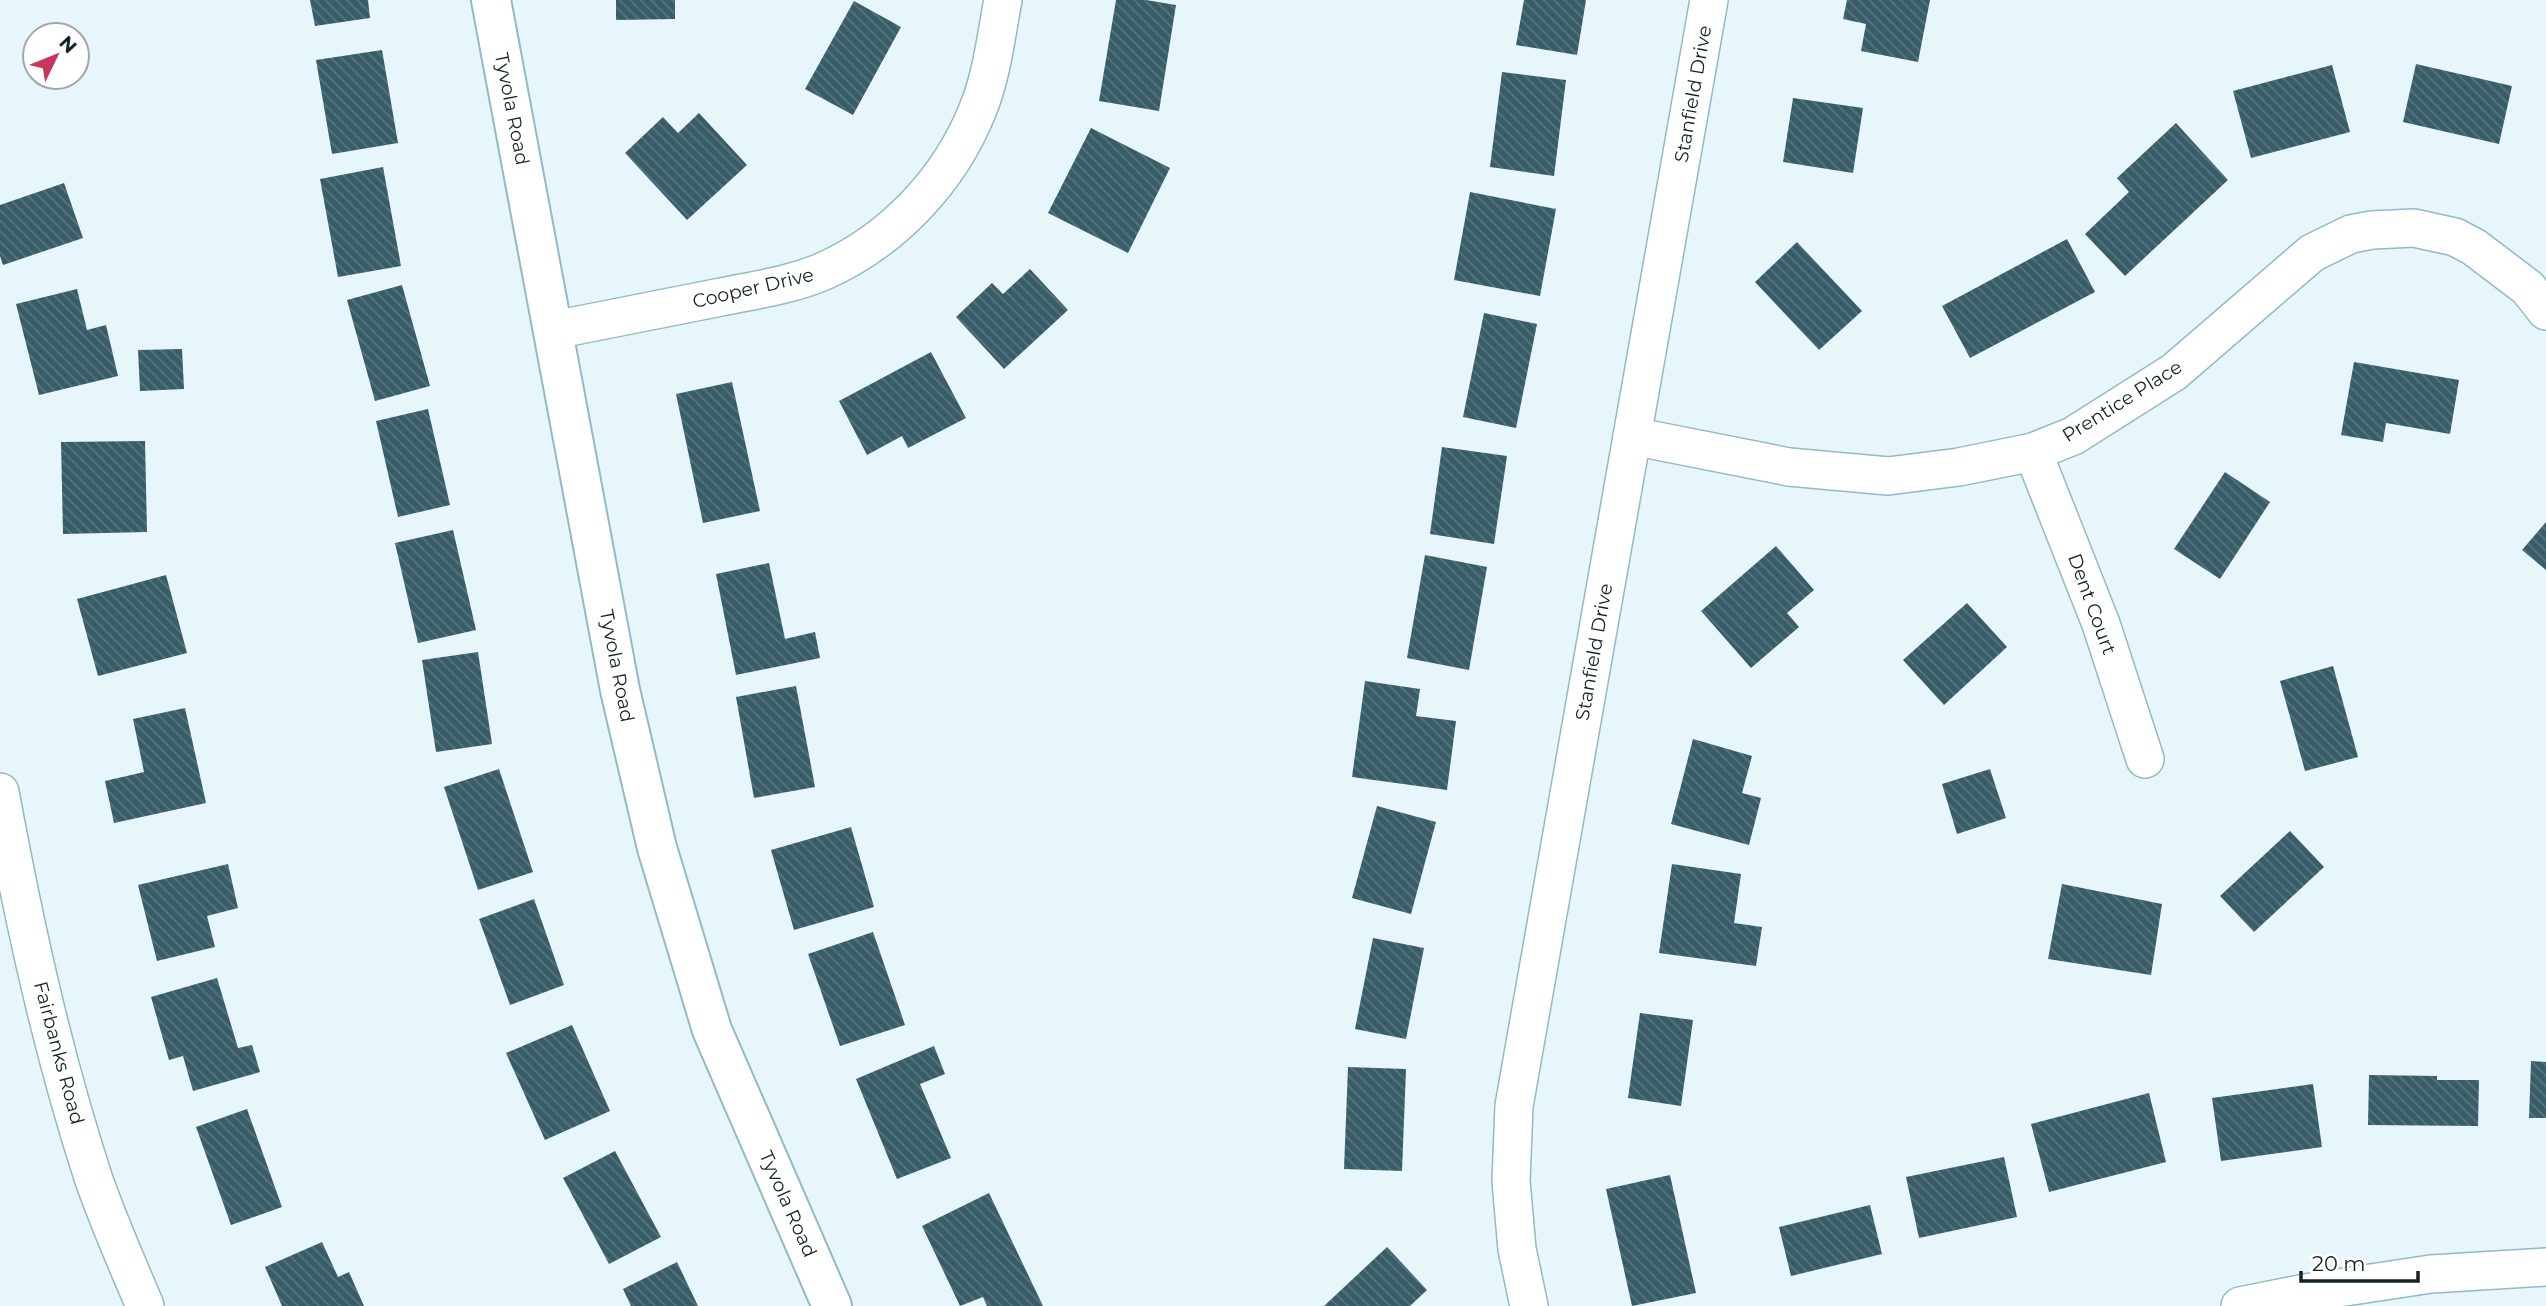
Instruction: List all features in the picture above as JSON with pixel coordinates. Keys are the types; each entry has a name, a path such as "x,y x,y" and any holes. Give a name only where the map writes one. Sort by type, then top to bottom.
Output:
{"main road":[{"name":"Tyvola Road","path":"491,0 620,690 657,848 712,1030 832,1306"}],"street":[{"name":"Cooper Drive","path":"554,330 797,281 849,258 896,225 936,184 952,161 978,110 1003,0"},
{"name":"Stanfield Drive","path":"1529,1306 1517,1249 1511,1181 1514,1106 1709,0"},
{"name":"Prentice Place","path":"1632,436 1789,467 1888,476 1959,467 2033,452 2073,436 2174,372 2312,253 2351,234 2372,230 2414,229 2455,237 2474,247 2528,288 2546,311"},
{"name":"Dent Court","path":"2033,452 2101,624 2145,759"},
{"name":"Fairbanks Road","path":"0,792 19,894 52,1038 93,1177 145,1306"},
{"path":"2240,1306 2431,1274 2546,1267"}],"building":[{"path":"310,0 368,0 370,18 315,26"},
{"path":"616,0 675,0 675,19 616,20"},
{"path":"1116,0 1146,0 1176,5 1159,111 1099,101"},
{"path":"1524,0 1586,0 1577,55 1516,45"},
{"path":"1847,0 1930,0 1918,62 1861,51 1866,24 1843,19"},
{"path":"854,1 901,27 853,115 805,89"},
{"path":"382,50 398,143 332,154 316,60"},
{"path":"2416,64 2512,86 2499,144 2403,122"},
{"path":"2332,65 2350,132 2251,158 2233,91"},
{"path":"1502,72 1566,80 1554,176 1490,167"},
{"path":"1793,98 1863,108 1853,173 1783,162"},
{"path":"699,113 747,165 687,220 625,153 663,117 678,133"},
{"path":"2176,123 2228,180 2125,276 2085,234 2129,192 2117,178"},
{"path":"1091,128 1170,168 1128,253 1048,213"},
{"path":"383,167 401,266 338,277 320,179"},
{"path":"64,183 83,238 3,265 0,256 0,205"},
{"path":"1470,192 1556,209 1540,296 1454,280"},
{"path":"2067,239 2095,292 1970,358 1942,306"},
{"path":"1797,242 1862,311 1819,350 1755,282"},
{"path":"1030,269 1068,310 1004,369 956,317 992,283 1003,294"},
{"path":"402,285 430,386 375,401 347,300"},
{"path":"77,289 87,330 106,325 118,376 39,395 16,304"},
{"path":"1484,313 1537,324 1516,428 1463,417"},
{"path":"182,349 184,389 140,391 138,350"},
{"path":"931,352 966,418 908,448 902,436 867,455 839,401"},
{"path":"2354,362 2459,380 2450,434 2386,423 2383,442 2341,435"},
{"path":"732,382 760,511 703,523 676,394"},
{"path":"428,409 450,505 398,517 376,421"},
{"path":"145,441 147,532 63,534 61,442"},
{"path":"1442,447 1507,456 1494,544 1430,534"},
{"path":"2225,472 2270,502 2220,579 2174,549"},
{"path":"2546,522 2546,570 2522,550"},
{"path":"453,530 476,630 418,643 395,543"},
{"path":"1776,546 1814,590 1787,613 1799,627 1751,668 1701,611"},
{"path":"1425,555 1487,567 1469,670 1407,658"},
{"path":"769,563 785,639 815,632 820,658 736,675 716,574"},
{"path":"166,575 187,653 98,676 77,599"},
{"path":"1967,603 2007,647 1944,705 1903,660"},
{"path":"478,652 492,744 436,752 422,660"},
{"path":"2333,666 2358,757 2305,771 2280,681"},
{"path":"1365,681 1420,689 1416,716 1456,721 1447,790 1352,777"},
{"path":"796,686 815,787 754,798 736,697"},
{"path":"185,708 206,803 114,823 105,781 144,772 133,719"},
{"path":"1693,739 1752,756 1742,793 1761,798 1749,845 1671,824"},
{"path":"499,769 533,872 478,890 444,787"},
{"path":"1990,769 2006,818 1957,834 1942,784"},
{"path":"1377,806 1436,822 1411,914 1352,898"},
{"path":"851,827 874,907 794,930 771,850"},
{"path":"2290,831 2324,867 2254,932 2220,896"},
{"path":"228,864 238,908 207,916 215,947 157,961 138,885"},
{"path":"1672,864 1741,874 1734,923 1762,927 1756,966 1659,953"},
{"path":"2062,884 2162,904 2151,975 2048,959"},
{"path":"534,899 564,985 510,1005 479,919"},
{"path":"873,932 905,1025 840,1046 808,954"},
{"path":"1373,938 1424,948 1406,1039 1355,1029"},
{"path":"217,978 238,1048 252,1045 260,1072 193,1091 183,1056 169,1060 151,997"},
{"path":"1640,1013 1693,1020 1681,1106 1628,1098"},
{"path":"572,1025 610,1111 545,1140 506,1053"},
{"path":"934,1046 945,1074 920,1084 951,1158 897,1179 856,1079"},
{"path":"2531,1061 2546,1062 2546,1118 2529,1118"},
{"path":"1348,1067 1406,1069 1402,1171 1344,1169"},
{"path":"2369,1075 2479,1080 2478,1126 2368,1125"},
{"path":"2313,1084 2322,1147 2221,1161 2212,1098"},
{"path":"2149,1093 2166,1162 2049,1192 2031,1124"},
{"path":"247,1109 282,1207 231,1225 196,1127"},
{"path":"615,1151 661,1237 609,1264 563,1178"},
{"path":"2004,1157 2017,1217 1919,1238 1906,1177"},
{"path":"1670,1175 1696,1293 1632,1306 1606,1189"},
{"path":"989,1193 1043,1306 987,1306 983,1297 960,1306 922,1226"},
{"path":"1870,1205 1882,1254 1791,1276 1779,1227"},
{"path":"322,1242 338,1277 349,1272 364,1306 282,1306 265,1267"},
{"path":"1387,1247 1427,1290 1410,1306 1324,1306"},
{"path":"677,1262 698,1306 631,1306 623,1289"}]}
